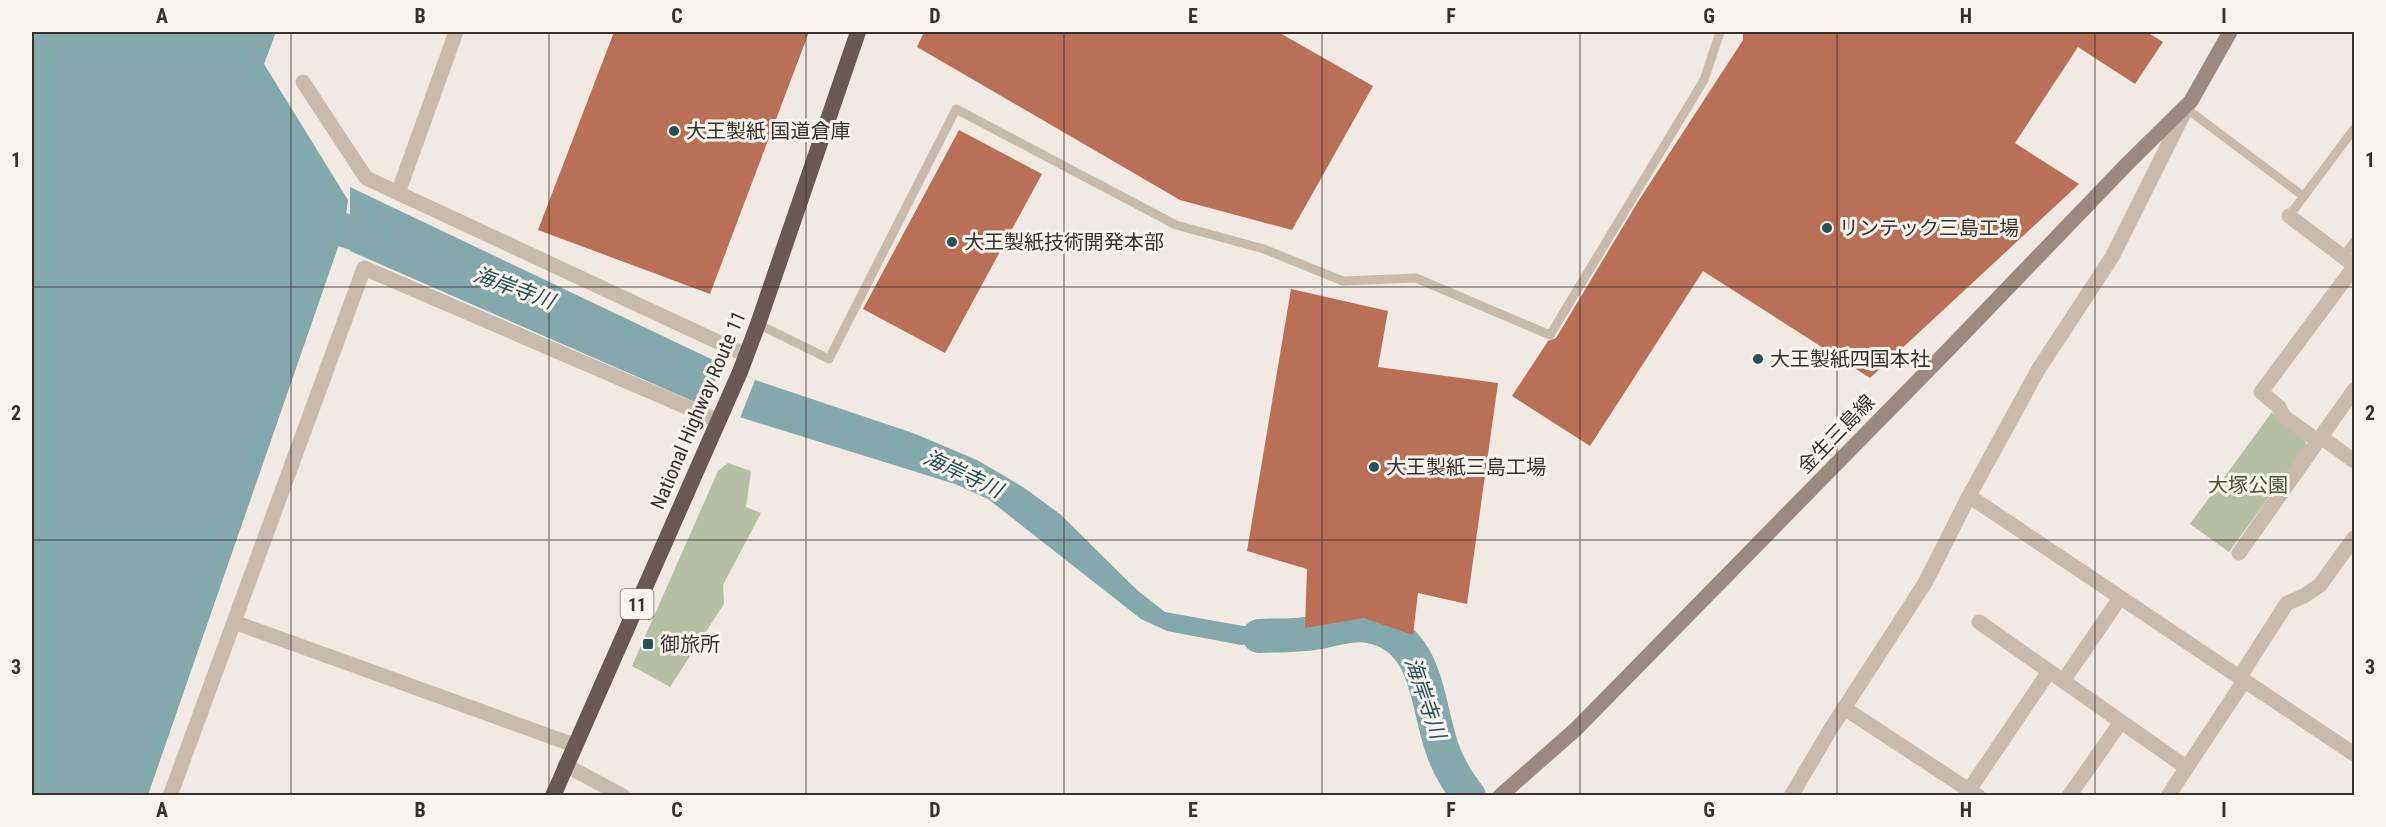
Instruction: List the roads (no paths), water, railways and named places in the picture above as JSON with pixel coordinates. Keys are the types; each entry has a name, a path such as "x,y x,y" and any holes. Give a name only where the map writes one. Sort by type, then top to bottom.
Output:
{"highway":[{"name":"National Highway Route 11","path":"553,795 740,372 858,32"}],"main road":[{"name":"金生三島線","path":"1500,795 1576,729 2128,163 2189,105 2230,32"}],"street":[{"path":"398,193 456,32"},
{"path":"303,82 366,178 746,355"},
{"path":"1791,795 1925,583 1969,496 2038,370 2112,257 2189,105"},
{"path":"2289,216 2351,263 2261,392 2279,407 2284,417 2355,462"},
{"path":"170,795 364,268 721,416"},
{"path":"2239,553 2355,390"},
{"path":"1969,496 2355,754"},
{"path":"2168,795 2187,768 2287,603 2304,596 2320,585 2355,538"},
{"path":"2062,681 2120,598"},
{"path":"234,622 574,745"},
{"path":"1979,622 2048,673 2187,768"},
{"path":"1844,708 1973,793 2048,673"},
{"path":"2069,795 2121,722"},
{"path":"566,765 623,795"}],"lane":[{"path":"758,324 829,359 956,109 1176,225 1264,249 1343,281 1416,278 1550,335 1704,80 1720,32"},
{"path":"2189,105 2303,196"},
{"path":"2289,216 2355,129"},
{"path":"2351,263 2355,242"}],"water":[{"path":"32,32 276,32 264,64 348,200 344,230 148,795 32,795"},
{"path":"350,187 755,380 913,433 977,460 1023,487 1060,514 1137,590 1165,612 1249,627 1302,621 1307,634 1305,639 1241,645 1167,631 1141,619 988,499 955,484 704,406 350,251"}],"waterway":[{"name":"海岸寺川","path":"344,230 393,246"},
{"name":"海岸寺川","path":"1259,636 1313,633 1361,625 1388,632 1403,643 1414,657 1422,673 1447,761 1469,796"}],"place":[{"name":"大王製紙 国道倉庫","path":"674,131"},
{"name":"リンテック三島工場","path":"1827,228"},
{"name":"大王製紙技術開発本部","path":"952,242"},
{"name":"大王製紙四国本社","path":"1758,359"},
{"name":"大王製紙三島工場","path":"1374,467"},
{"name":"御旅所","path":"648,644"}],"park label":[{"name":"大塚公園","path":"2248,485"}]}
